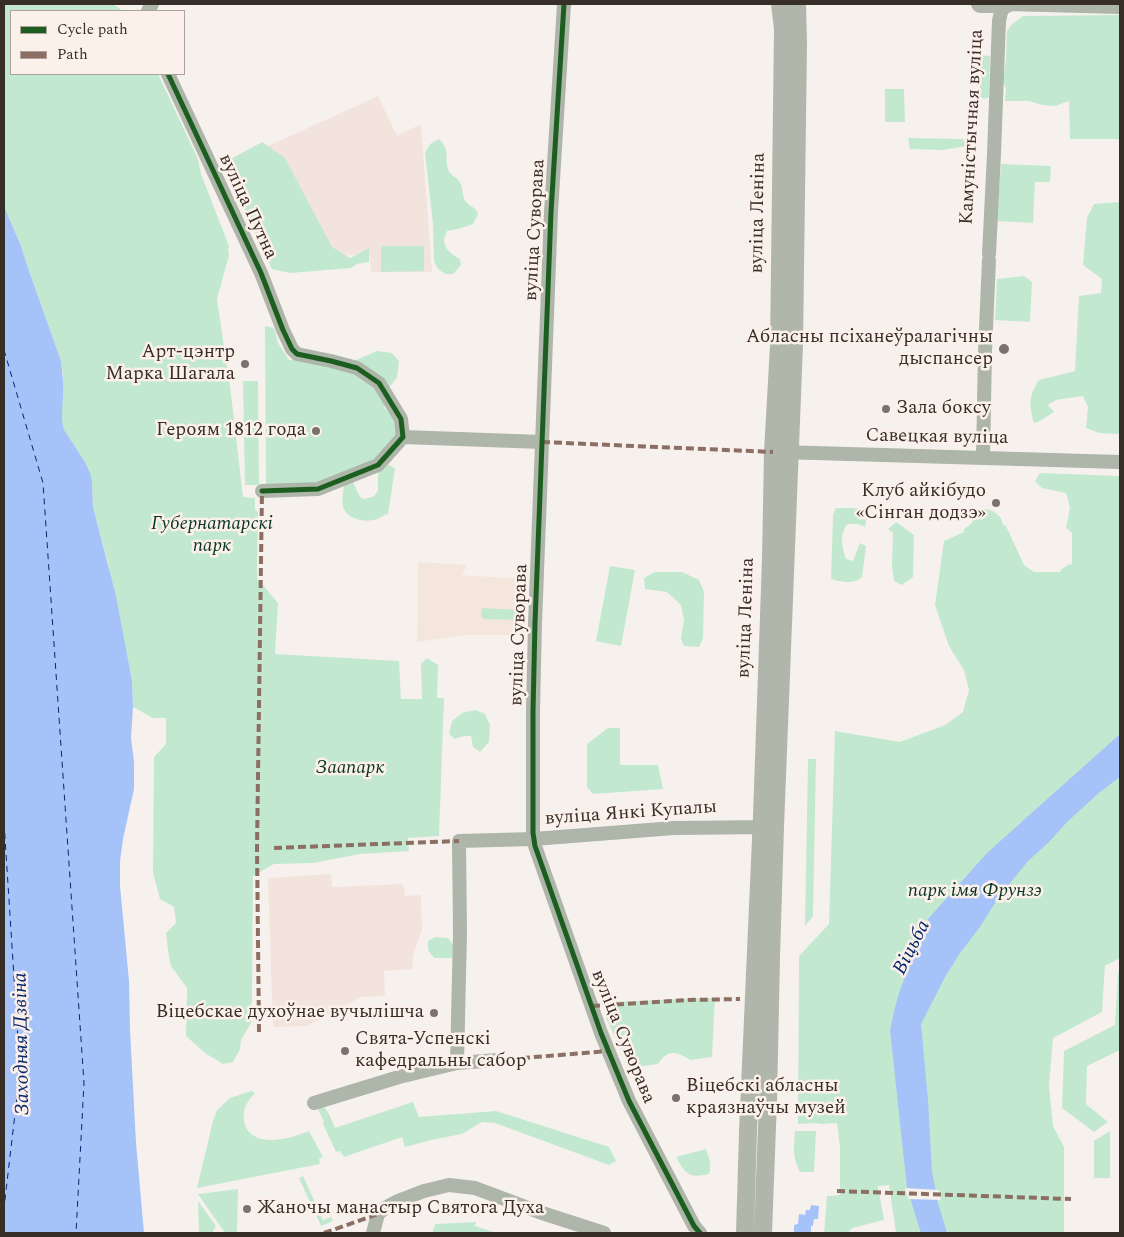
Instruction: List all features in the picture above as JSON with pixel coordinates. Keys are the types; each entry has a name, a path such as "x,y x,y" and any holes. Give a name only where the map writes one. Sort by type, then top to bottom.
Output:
{"main road":[{"name":"вуліца Леніна","path":"780,4 783,29 779,345 782,452"},
{"name":"вуліца Леніна","path":"745,1233 771,957 768,827 771,559 794,345 797,4"},
{"path":"980,4 1007,4"},
{"name":"вуліца Леніна","path":"760,1060 763,1233"}],"street":[{"name":"вуліца Суворава","path":"564,4 551,212 542,442 533,711 534,839 601,1033 629,1101 694,1226 700,1233"},
{"path":"1007,4 1120,7"},
{"name":"Камуністычная вуліца","path":"983,458 985,352 998,21 1001,12 1007,4"},
{"name":"вуліца Путна","path":"168,75 261,273 292,349 297,354 357,368 379,383 401,419 403,436"},
{"path":"262,491 318,489 378,465 403,436 542,442"},
{"name":"Савецкая вуліца","path":"782,452 1120,462"},
{"name":"вуліца Янкі Купалы","path":"457,1063 460,933 459,842 534,839 674,828 768,827"},
{"path":"314,1103 457,1063 498,1060"},
{"path":"375,1224 385,1208 424,1191 449,1186 475,1188 604,1233"}],"shaded area":[{"path":"378,96 397,136 421,124 432,272 371,272 369,252 280,266 231,163"},
{"path":"418,562 467,565 462,575 524,579 525,635 466,635 417,642"},
{"path":"331,874 332,887 403,884 405,896 421,895 422,930 413,956 412,969 384,971 385,996 361,997 307,1026 273,1027 268,878"}],"green space":[{"path":"4,4 113,4 122,10 10,10 10,75 158,75 198,159 201,174 229,246 229,255 217,299 231,394 243,497 255,498 255,509 258,512 257,578 278,603 275,654 399,661 401,699 422,699 421,664 427,658 438,665 437,698 444,698 439,836 408,838 409,851 360,854 313,863 274,864 253,876 251,1023 241,1040 240,1049 233,1062 223,1064 205,1053 186,1036 187,988 171,966 166,933 176,923 174,907 160,899 153,873 154,757 166,744 166,718 153,718 133,707 132,681 108,563 93,507 92,481 85,462 63,430 61,419 63,376 61,361 21,246 4,206"},
{"path":"1120,15 1120,139 1070,139 1069,101 1055,106 1029,101 1005,101 1006,88 1003,82 1007,31 1012,24 1023,16"},
{"path":"980,55 990,56 989,97 984,99 980,96"},
{"path":"885,89 904,89 905,122 885,122"},
{"path":"908,138 963,139 966,146 943,150 910,149"},
{"path":"439,139 445,146 449,171 461,183 465,201 478,214 473,224 447,231 444,239 445,246 451,254 460,259 461,265 453,274 445,274 438,269 434,261 433,224 425,153 430,144"},
{"path":"262,142 285,158 332,247 350,258 369,248 369,262 357,264 351,268 290,273 272,269 225,168 229,160"},
{"path":"1001,164 1051,166 1050,182 1035,182 1033,223 997,221"},
{"path":"1120,202 1120,434 1099,433 1086,428 1088,407 1083,396 1056,400 1048,405 1054,412 1034,423 1030,401 1039,380 1075,371 1079,296 1101,293 1102,279 1083,265 1087,218 1094,204"},
{"path":"381,246 424,246 424,271 381,272"},
{"path":"1024,276 1032,282 1030,322 995,320 997,279"},
{"path":"265,326 274,328 278,343 289,360 356,360 377,351 392,353 399,361 397,377 382,397 385,409 396,418 401,430 376,463 312,488 266,487"},
{"path":"243,381 258,381 259,485 245,485"},
{"path":"383,465 390,465 395,469 388,514 368,521 358,520 350,516 346,513 343,506 344,485 348,482 353,482 360,497 364,499 373,497 378,491 378,470"},
{"name":"парк імя Фрунзэ","path":"1040,473 1120,476 1120,958 1105,966 1102,1012 1053,1038 1049,1086 1053,1126 1064,1147 1064,1233 896,1233 889,1185 878,1186 884,1220 852,1228 848,1233 824,1233 827,1196 840,1195 840,1148 837,1123 798,1124 799,956 829,924 835,731 900,742 945,725 963,712 969,690 964,670 949,646 935,605 944,541 964,532 964,529 972,523 973,511 987,509 996,513 1002,520 1024,565 1034,572 1060,572 1063,568 1070,564 1072,565 1072,533 1066,528 1070,508 1066,493 1042,488 1035,481"},
{"path":"836,508 865,509 867,516 865,527 858,524 847,524 842,537 846,559 853,561 860,543 866,546 862,577 859,580 843,582 831,579 833,515"},
{"path":"896,522 914,535 913,577 902,585 894,581 892,567 893,533 888,529"},
{"path":"610,566 635,570 621,646 596,641"},
{"path":"655,572 682,572 699,580 704,592 703,638 699,647 684,646 681,638 684,620 681,605 667,592 645,589 644,578"},
{"path":"482,608 519,610 518,620 484,619 481,616"},
{"path":"475,710 485,714 490,725 489,742 480,752 473,747 471,736 454,739 449,733 452,721 462,713"},
{"path":"608,728 620,728 620,765 658,765 663,789 593,794 587,787 587,744"},
{"path":"808,759 816,759 813,916 805,926"},
{"path":"435,937 448,938 454,946 454,955 451,958 434,958 428,950 428,941"},
{"path":"1120,972 1120,1050 1087,1066 1086,1104 1108,1122 1094,1132 1062,1108 1064,1051 1115,1025 1118,973"},
{"path":"715,998 712,1057 690,1060 672,1053 665,1056 658,1064 630,1068 606,1018 609,1002"},
{"path":"251,1091 255,1093 244,1109 244,1121 248,1130 254,1136 272,1140 292,1137 309,1131 323,1157 319,1159 320,1164 197,1188 217,1110 230,1098"},
{"path":"413,1102 419,1117 496,1111 609,1147 616,1161 609,1165 495,1123 482,1122 462,1134 405,1147 402,1137 344,1157 340,1151 336,1152 318,1109 324,1107 335,1128"},
{"path":"795,1131 816,1131 814,1172 800,1172 797,1166 794,1147"},
{"path":"1110,1131 1110,1178 1094,1178 1094,1141"},
{"path":"706,1149 710,1164 709,1174 696,1176 688,1173 676,1157"},
{"path":"303,1176 323,1220 331,1217 333,1221 321,1226 299,1178"},
{"path":"238,1189 237,1233 225,1233 198,1194"},
{"path":"198,1201 216,1226 213,1233 199,1233"},
{"path":"476,1222 475,1226 496,1233 432,1233 435,1224"}],"water":[{"name":"Заходняя Дзвіна","path":"4,206 21,246 61,361 63,426 90,473 93,507 116,596 132,681 131,738 134,762 134,789 123,839 120,861 120,886 129,981 136,1143 144,1233 4,1233"},
{"path":"1120,734 1120,777 1100,792 1067,822 1028,861 998,898 945,977 921,1024 932,1172 938,1203 947,1233 921,1233 907,1188 890,1030 900,990 928,919 987,853"},
{"path":"811,1205 819,1206 818,1219 814,1219 811,1233 794,1233 794,1225 798,1224 799,1214 805,1215 806,1210 810,1210"}],"pier":[{"path":"905,1188 939,1190 941,1200 908,1199"}],"ferry route":[{"path":"4,350 43,483 84,1083 76,1233"},
{"path":"4,822 20,1071 4,1208"}],"marked path":[{"path":"542,442 773,452"},
{"path":"259,1032 257,848 262,491"},
{"path":"274,848 459,841"},
{"path":"592,1006 740,999"},
{"path":"498,1060 609,1051"},
{"path":"837,1191 1071,1199"},
{"path":"324,1233 378,1214"}],"cycle path":[{"path":"564,4 551,212 535,623 533,833 535,846 601,1033 629,1101 694,1226 700,1233"},
{"path":"168,75 261,273 292,349 297,354 357,368 379,383 401,419 403,437 378,465 318,489 262,491"}],"place":[{"name":"Абласны псіханеўралагічны дыспансер","path":"1004,349"},
{"name":"Арт-цэнтр Марка Шагала","path":"245,364"},
{"name":"Зала боксу","path":"886,409"},
{"name":"Героям 1812 года","path":"316,431"},
{"name":"Клуб айкібудо «Сінган додзэ»","path":"996,503"},
{"name":"Віцебскае духоўнае вучылішча","path":"434,1013"},
{"name":"Свята-Успенскі кафедральны сабор","path":"345,1051"},
{"name":"Віцебскі абласны краязнаўчы музей","path":"676,1098"},
{"name":"Жаночы манастыр Святога Духа","path":"247,1209"}],"park label":[{"name":"Губернатарскі парк","path":"212,536"},
{"name":"Заапарк","path":"350,769"}],"water label":[{"name":"Віцьба","path":"913,948"}]}
